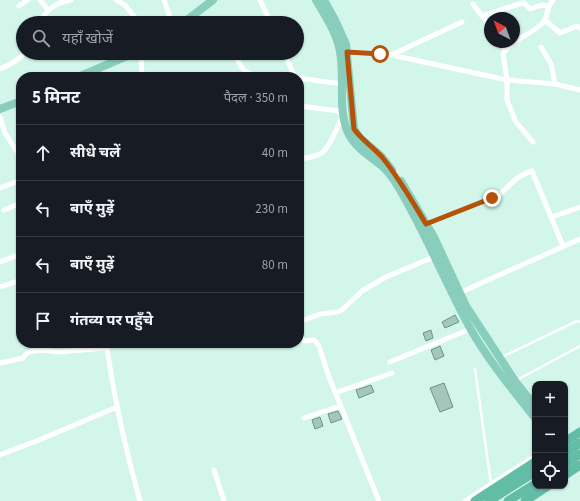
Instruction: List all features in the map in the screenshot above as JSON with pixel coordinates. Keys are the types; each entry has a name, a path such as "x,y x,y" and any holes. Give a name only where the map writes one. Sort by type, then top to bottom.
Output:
{"highway":[{"path":"568,440 579,434"},
{"path":"568,448 579,434"},
{"path":"568,462 580,454"},
{"path":"475,501 532,464"},
{"path":"568,473 580,465"},
{"path":"490,501 532,474"},
{"path":"508,501 532,486"},
{"path":"525,501 543,489"}],"main road":[{"path":"192,16 213,0"},
{"path":"316,0 338,41 344,116 346,128 350,136 354,143 390,174 420,227 470,329 492,363 534,417"},
{"path":"324,0 336,20 346,44 354,129 360,138 381,156 401,182 434,237 459,293 515,381 532,402"},
{"path":"90,72 118,60"},
{"path":"0,109 16,103"},
{"path":"568,452 580,465"}],"street":[{"path":"20,6 28,0"},
{"path":"40,0 48,10"},
{"path":"44,16 48,10 55,5 71,0"},
{"path":"116,0 125,5 134,16"},
{"path":"164,0 170,16"},
{"path":"260,0 268,16"},
{"path":"520,38 543,23 548,6 553,0"},
{"path":"482,16 522,3 530,9 542,5 548,6"},
{"path":"473,4 484,19"},
{"path":"545,20 560,33 577,26 580,28"},
{"path":"391,55 462,22"},
{"path":"540,47 551,64 555,84"},
{"path":"506,49 502,56 506,80 506,95 513,117 533,142"},
{"path":"347,52 391,55 506,80 555,84 580,90"},
{"path":"0,69 18,60"},
{"path":"141,60 142,72"},
{"path":"238,60 246,72"},
{"path":"287,60 293,72"},
{"path":"304,79 342,84"},
{"path":"304,107 339,111 342,116 324,152 316,156 304,158"},
{"path":"0,117 5,133 16,150"},
{"path":"426,224 499,195 516,179 530,171 534,173 563,246"},
{"path":"0,188 16,182"},
{"path":"4,210 16,205"},
{"path":"552,217 580,207"},
{"path":"459,293 580,239"},
{"path":"0,262 16,256"},
{"path":"304,320 320,314 342,310 356,296 376,283 434,257"},
{"path":"0,287 16,282"},
{"path":"390,362 470,329"},
{"path":"304,342 312,340 317,343 340,406 369,473 379,501"},
{"path":"0,363 23,358 27,353 33,351 44,350 58,352 94,348"},
{"path":"107,348 117,408 130,468 140,501"},
{"path":"335,392 392,373"},
{"path":"304,418 340,406"},
{"path":"0,455 117,408"},
{"path":"465,501 532,458"},
{"path":"214,470 224,501"}],"lane":[{"path":"500,358 572,323 577,321 580,322"},
{"path":"515,381 580,346"},
{"path":"475,369 491,484"}],"building":[{"path":"455,315 459,322 445,328 442,322"},
{"path":"431,330 433,338 426,341 423,333"},
{"path":"440,346 444,356 435,360 431,350"},
{"path":"444,383 453,407 440,412 430,388"},
{"path":"371,385 374,392 359,398 356,390"},
{"path":"338,411 342,419 331,423 328,414"},
{"path":"320,417 323,426 315,429 312,420"}],"route":[{"path":"380,54 347,52 354,129 360,138 381,156 401,182 426,224 492,198"}]}
